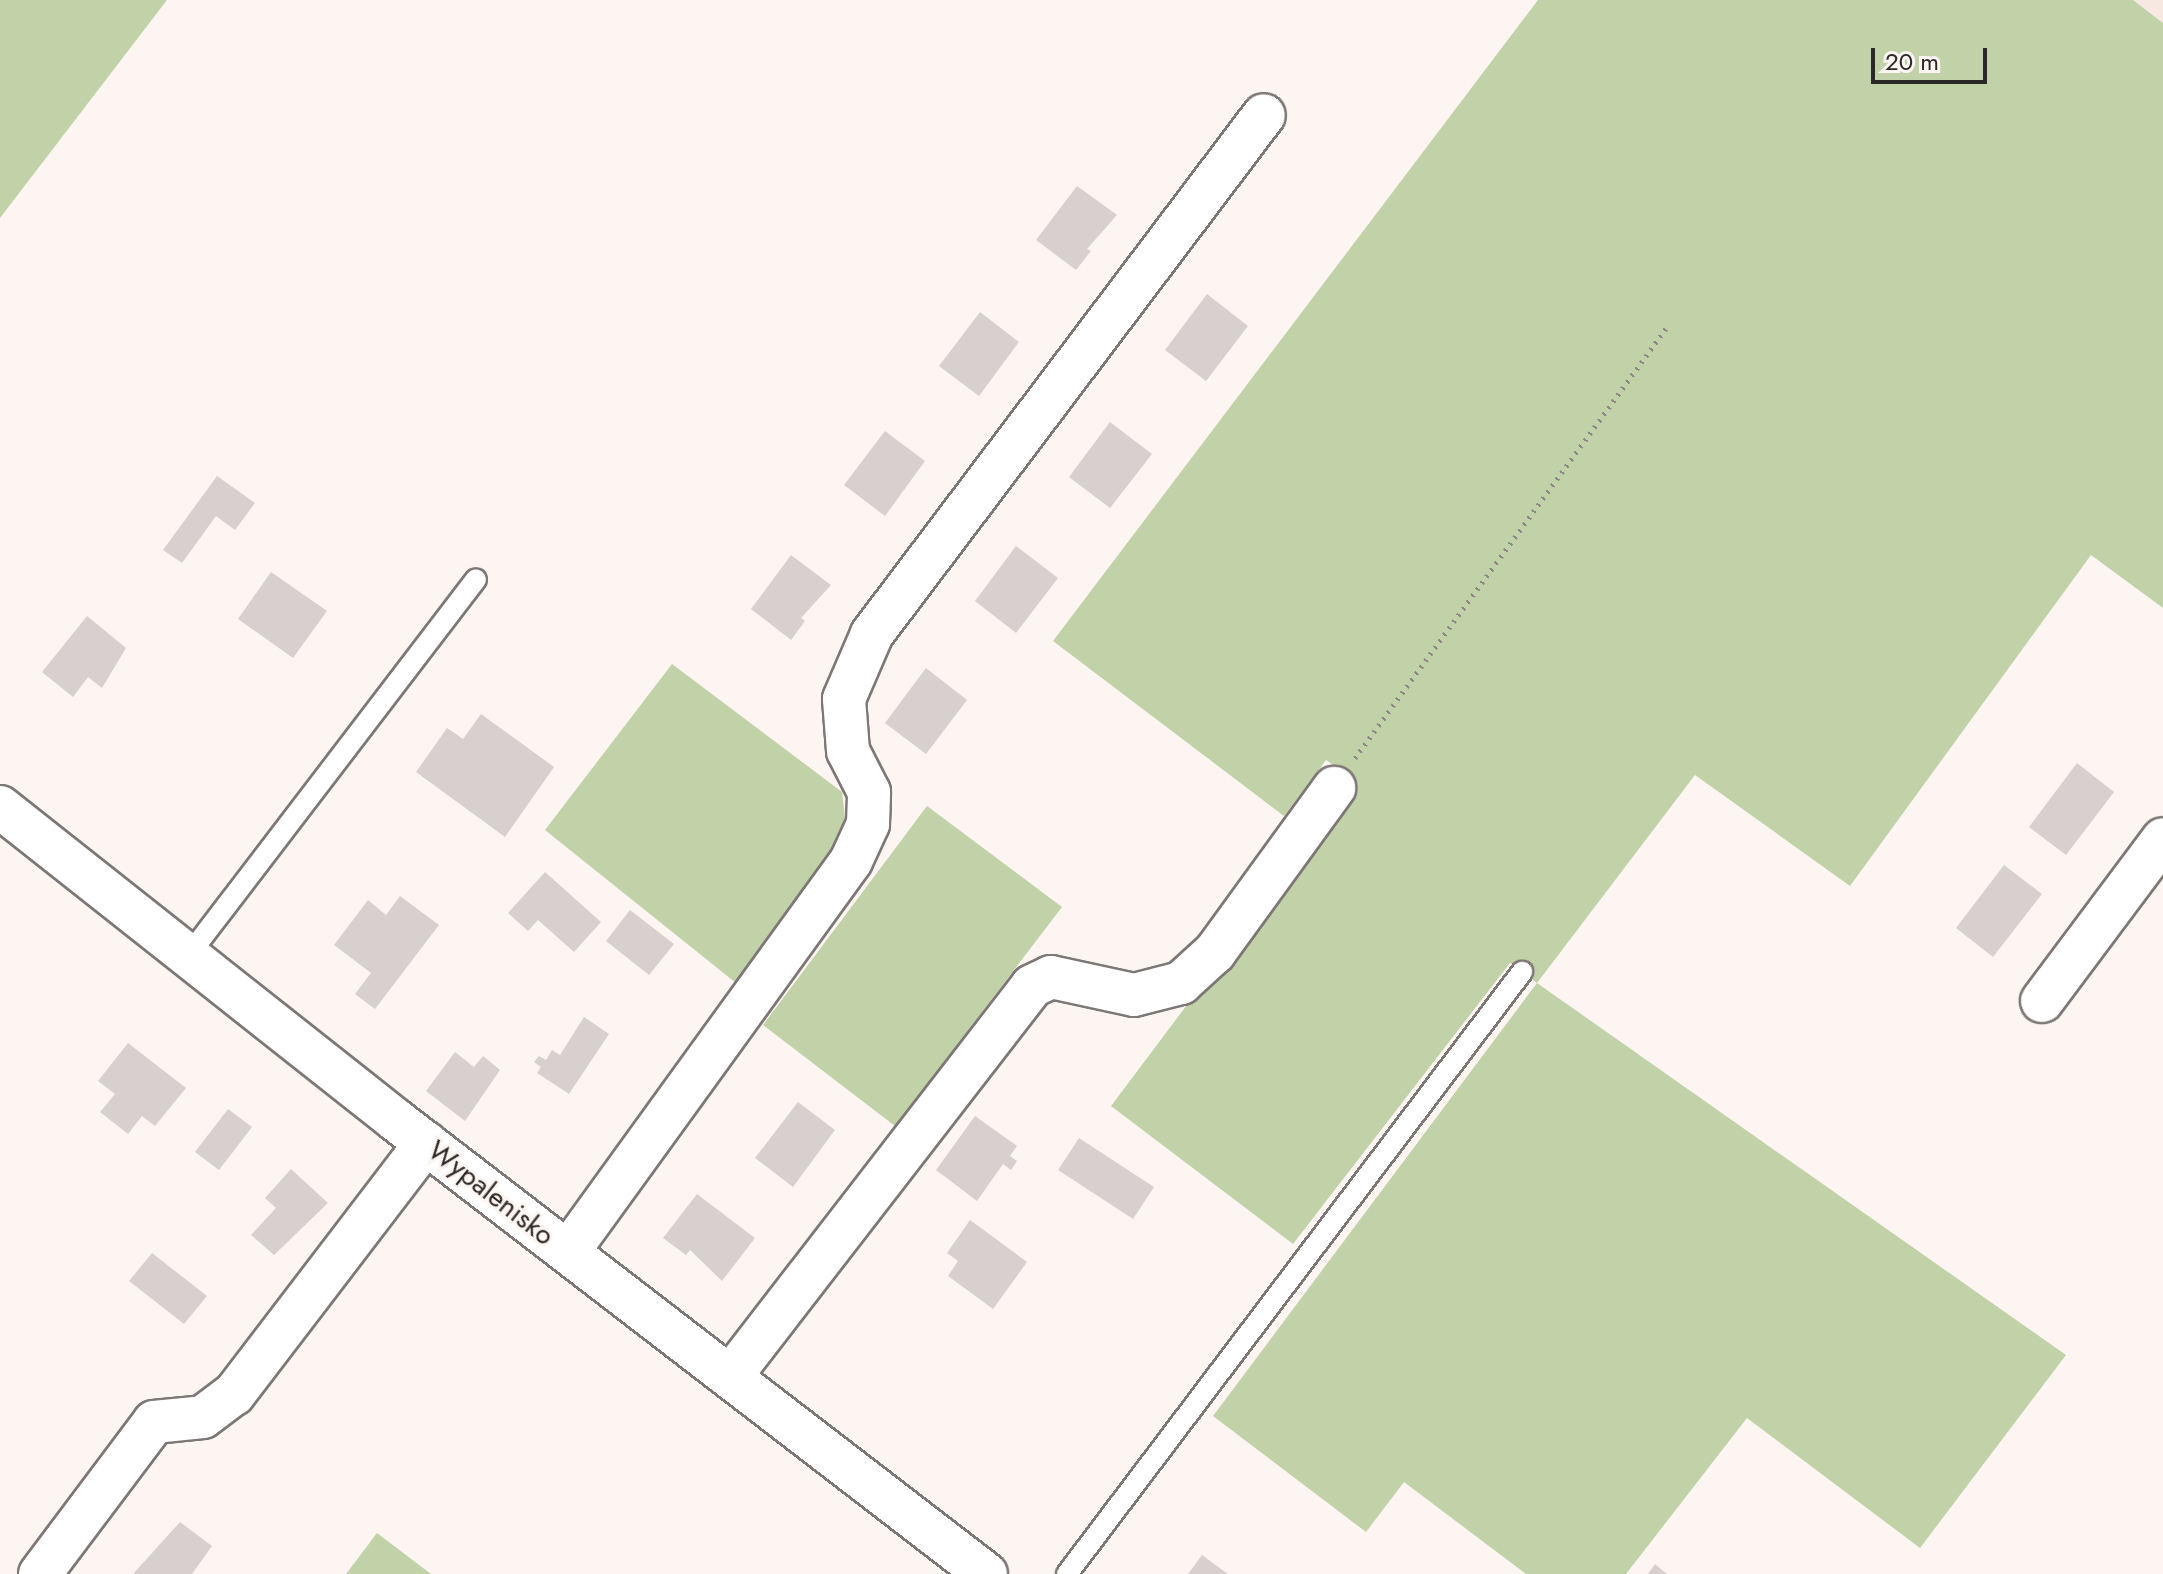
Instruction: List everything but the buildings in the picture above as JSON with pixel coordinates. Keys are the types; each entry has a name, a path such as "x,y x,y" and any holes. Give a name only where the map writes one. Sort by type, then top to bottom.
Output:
{"street":[{"path":"568,1252 851,861 868,824 869,792 848,751 844,699 872,634 1264,115"},
{"path":"730,1377 1032,986 1051,977 1134,995 1181,983 1215,952 1334,788"},
{"name":"Wypalenisko","path":"0,807 426,1143 986,1574"},
{"path":"2042,1001 2163,839"},
{"path":"40,1574 154,1422 203,1417 234,1394 426,1143"}],"lane":[{"path":"188,956 476,579"},
{"path":"1067,1574 1522,972"}],"path":[{"path":"1334,788 1667,327"}],"shaded area":[{"path":"2133,0 2163,0 2163,23 2158,19"}],"green space":[{"path":"0,0 167,0 0,218"},
{"path":"1538,0 2133,0 2163,23 2163,608 2091,555 1850,886 1695,775 1537,983 1510,963 1293,1244 1111,1106 1355,781 1326,760 1284,816 1053,641"},
{"path":"672,664 842,792 847,834 736,983 545,830"},
{"path":"927,806 1062,907 895,1126 763,1025"},
{"path":"1537,983 2066,1355 1920,1548 1747,1418 1626,1574 1526,1574 1404,1482 1366,1532 1213,1416"},
{"path":"377,1533 431,1574 346,1574"}]}
